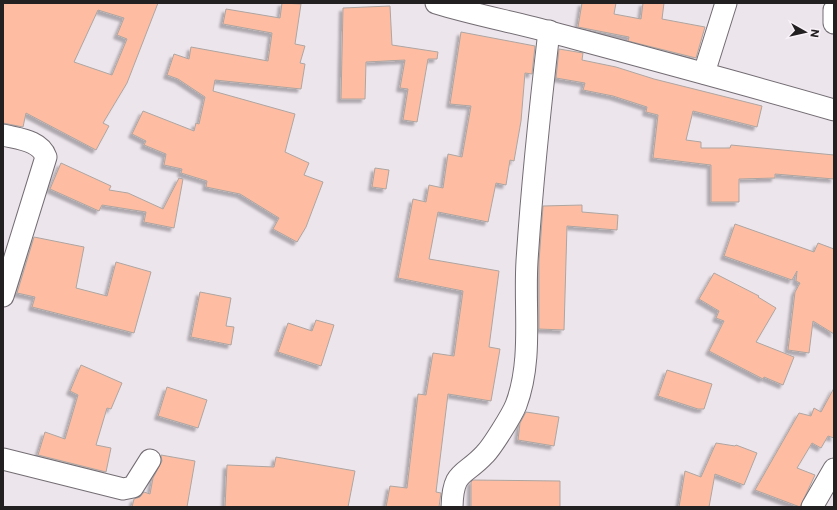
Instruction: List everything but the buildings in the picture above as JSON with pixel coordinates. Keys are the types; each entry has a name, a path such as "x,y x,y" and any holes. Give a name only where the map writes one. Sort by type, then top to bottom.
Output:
{"street":[{"path":"436,3 478,9 549,31 834,110"},
{"path":"704,73 726,3"},
{"path":"834,10 834,23"},
{"path":"452,507 452,493 458,477 486,454 516,406 526,360 527,263 533,164 549,31"},
{"path":"3,135 37,144 42,148 46,157 3,296"},
{"path":"3,459 122,489 133,487 150,460"},
{"path":"812,507 834,469"}]}
